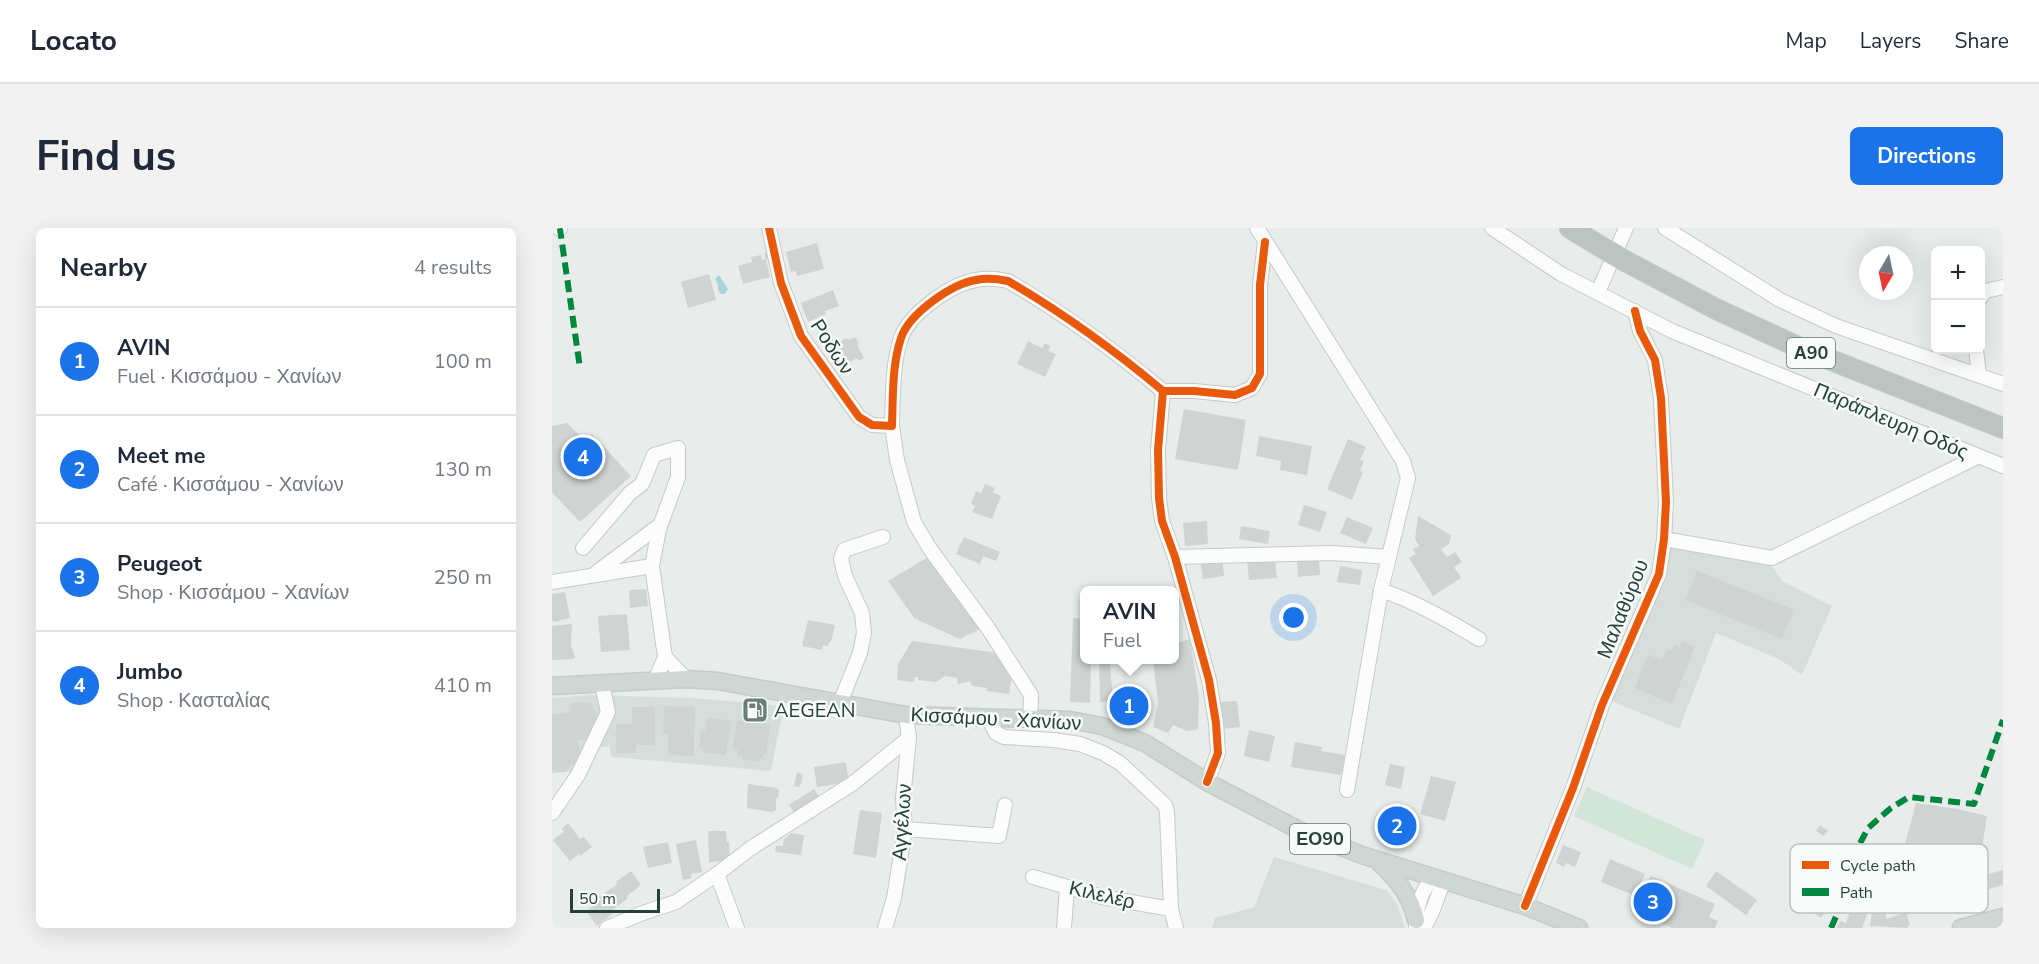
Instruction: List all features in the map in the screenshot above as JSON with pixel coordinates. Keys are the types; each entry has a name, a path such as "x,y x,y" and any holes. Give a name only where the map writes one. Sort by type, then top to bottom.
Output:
{"highway":[{"name":"Α90","path":"1570,228 1598,246 1716,309 1798,347 2003,428"}],"main road":[{"name":"Κισσάμου - Χανίων","path":"552,686 686,679 732,683 906,715 1070,720 1102,726 1145,743 1208,782 1297,829 1376,859 1525,906 1580,928"},
{"path":"1376,859 1405,891 1421,925"},
{"path":"1961,928 2003,917"}],"street":[{"name":"Ροδων","path":"769,228 781,283 801,336 860,417 872,425 890,425"},
{"path":"1257,228 1403,461 1408,478 1381,590 1347,790"},
{"name":"Παράπλευρη Οδός","path":"1492,228 1561,274 1672,331 2003,466"},
{"path":"1598,292 1626,228"},
{"path":"1665,228 1780,300 1836,326 2003,384"},
{"path":"1030,719 1031,695 988,628 930,549 914,522 890,425 897,351 901,336 909,321 940,296 957,286 975,280 997,279 1008,281 1082,328 1124,358 1163,391 1235,395 1243,393 1252,387 1260,374 1260,285 1265,242"},
{"path":"1985,291 2003,287"},
{"name":"Μαλαθύρου","path":"1525,906 1573,788 1602,705 1659,574 1666,502 1661,398 1655,360 1640,331 1635,311"},
{"path":"1976,354 1979,375"},
{"path":"1163,391 1158,450 1159,498 1162,521 1175,557 1209,680 1218,753 1208,782"},
{"path":"583,548 630,493 642,484 654,455 678,448 678,477 660,525 652,566 665,657 655,681"},
{"path":"1664,539 1772,558 1977,457"},
{"path":"594,574 660,525"},
{"path":"840,703 860,653 864,633 862,613 845,576 841,559 844,550 883,537"},
{"path":"1175,557 1332,553 1389,557"},
{"path":"552,582 652,566"},
{"path":"1381,590 1402,597 1441,616 1479,639"},
{"path":"665,657 686,679"},
{"path":"552,813 578,775 608,712 602,684"},
{"name":"Αγγέλων","path":"885,928 894,898 905,828 903,798 909,738 906,715"},
{"path":"988,718 996,733 1004,737 1080,744 1103,753 1120,763 1165,805 1172,909 1176,928"},
{"path":"607,928 676,902 751,848 852,784 909,738"},
{"path":"905,828 999,836 1005,805"},
{"path":"717,874 737,928"},
{"name":"Κιλελέρ","path":"1033,877 1102,897 1172,909"},
{"path":"1421,925 1421,894 1425,886 1439,878"},
{"path":"1064,928 1067,888"}],"shaded area":[{"path":"1665,544 1770,563 1782,581 1832,606 1802,675 1779,659 1716,633 1679,729 1607,699"},
{"path":"591,695 692,698 784,706 771,771 612,757 609,746 592,748 577,771 552,773 552,698"},
{"path":"1274,857 1386,890 1397,904 1405,928 1212,928 1215,918 1254,907"}],"green space":[{"path":"1587,787 1705,840 1692,869 1574,816"}],"water":[{"path":"719,275 728,289 725,294 721,294 718,290 715,279"}],"building":[{"path":"817,243 824,269 797,276 796,271 791,272 786,252"},
{"path":"770,252 771,258 766,259 764,253"},
{"path":"761,255 762,260 766,259 770,277 743,284 738,266 752,262 751,257"},
{"path":"709,274 716,300 688,308 681,282"},
{"path":"833,290 839,306 825,311 826,314 808,322 801,303"},
{"path":"855,337 864,358 859,361 857,358 839,368 828,348 847,338 848,340"},
{"path":"1028,341 1042,348 1045,343 1050,346 1048,351 1056,354 1045,377 1017,364"},
{"path":"1184,409 1246,420 1238,470 1175,459"},
{"path":"567,423 585,441 592,434 631,476 580,522 552,492 552,426"},
{"path":"1259,436 1312,446 1307,475 1280,470 1281,461 1256,456"},
{"path":"1348,439 1366,447 1360,460 1364,461 1360,471 1363,472 1352,500 1327,489"},
{"path":"985,484 995,488 993,493 1001,496 992,519 972,512 975,506 971,504 976,491 981,493"},
{"path":"1304,505 1327,512 1320,532 1298,525"},
{"path":"1418,516 1451,535 1449,544 1441,549 1447,557 1455,552 1462,562 1454,567 1461,578 1433,596 1409,558 1416,554 1413,550 1419,546 1415,539"},
{"path":"1347,517 1373,528 1366,544 1340,533"},
{"path":"1207,521 1208,544 1185,546 1183,523"},
{"path":"1241,526 1270,531 1268,544 1239,539"},
{"path":"964,537 1000,552 996,561 983,556 980,564 956,554"},
{"path":"930,556 982,628 960,639 918,620 917,617 915,619 888,581"},
{"path":"1222,556 1224,576 1203,579 1200,559"},
{"path":"1275,559 1277,578 1249,580 1247,562"},
{"path":"1319,560 1320,575 1298,577 1297,561"},
{"path":"1340,566 1362,570 1360,585 1337,582"},
{"path":"1697,571 1794,610 1782,639 1685,600"},
{"path":"646,589 648,606 630,608 629,590"},
{"path":"565,592 570,618 554,622 552,620 552,594"},
{"path":"627,614 630,650 601,652 598,616"},
{"path":"1073,618 1080,619 1080,664 1091,664 1090,703 1070,702"},
{"path":"808,620 835,625 831,642 828,646 823,645 822,650 802,646"},
{"path":"572,624 571,645 575,657 552,660 552,626"},
{"path":"1190,639 1199,697 1198,729 1187,731 1173,725 1168,733 1153,727 1158,703 1153,664 1179,664 1179,642"},
{"path":"912,641 998,653 1013,671 1009,694 986,691 987,688 972,686 970,681 958,684 957,678 945,676 936,682 918,680 918,677 915,677 914,682 897,680 898,664"},
{"path":"1682,641 1695,647 1672,704 1635,688 1648,655 1662,660 1667,649 1672,651 1674,645 1680,647"},
{"path":"1099,664 1110,664 1112,691 1122,690 1123,686 1141,692 1131,722 1113,716 1118,701 1100,702"},
{"path":"749,701 761,702 761,707 768,708 767,716 748,714"},
{"path":"1237,701 1240,727 1222,729 1220,702"},
{"path":"590,702 597,714 587,740 577,740 581,753 575,765 570,766 565,772 556,772 552,769 552,714 571,712 570,703"},
{"path":"664,706 695,707 694,756 668,755 668,735 663,734"},
{"path":"632,707 655,707 655,745 636,745 636,753 616,753 616,724 632,724"},
{"path":"707,718 731,721 726,755 703,752 703,749 699,748 701,731 705,732"},
{"path":"737,720 771,724 766,755 763,754 763,759 759,758 759,762 742,759 742,756 737,756 738,750 733,749"},
{"path":"1249,730 1275,736 1269,762 1244,756"},
{"path":"1295,742 1322,747 1321,751 1345,755 1341,775 1291,767"},
{"path":"846,762 849,782 817,787 814,767"},
{"path":"1390,764 1405,767 1401,789 1385,785"},
{"path":"797,773 803,774 800,787 794,786"},
{"path":"1431,776 1456,782 1445,821 1420,814"},
{"path":"748,784 777,788 779,791 778,798 776,797 776,810 772,812 747,808"},
{"path":"814,789 822,801 797,817 789,805"},
{"path":"1916,803 1987,816 1983,844 1905,844"},
{"path":"860,810 882,813 876,858 853,854"},
{"path":"1395,820 1402,821 1399,832 1392,831"},
{"path":"568,823 580,839 584,837 592,847 570,861 553,840 564,832 562,829"},
{"path":"1820,825 1828,831 1824,836 1816,831"},
{"path":"708,831 726,831 730,861 709,862"},
{"path":"791,833 804,835 801,855 775,852 776,846 783,846 784,839"},
{"path":"696,840 702,872 691,874 692,878 683,880 676,844"},
{"path":"668,842 672,863 648,868 643,847"},
{"path":"1563,845 1581,852 1575,867 1566,863 1564,867 1556,863"},
{"path":"1610,859 1645,874 1636,896 1601,882"},
{"path":"2003,870 2003,885 1989,889 1988,874"},
{"path":"631,871 641,885 597,926 586,911 601,900 599,897"},
{"path":"1716,871 1757,900 1746,915 1706,886"},
{"path":"1651,876 1715,904 1709,917 1718,921 1715,928 1672,928 1636,912"},
{"path":"1813,913 1824,913 1821,918"},
{"path":"1850,913 1868,913 1862,928 1837,928 1840,921 1846,923"},
{"path":"1872,913 1885,913 1887,919 1906,913 1910,925 1907,926 1908,928 1870,926"}],"marked path":[{"path":"562,228 560,229 580,368"},
{"path":"1860,844 1868,828 1891,808 1909,797 1974,804 2003,720"},
{"path":"1831,928 1838,913"}],"cycle path":[{"path":"769,228 781,283 801,336 859,417 872,425 892,426 896,359 905,329 922,310 943,294 955,287 980,279 1008,281 1028,293 1088,333 1163,391"},
{"path":"1207,782 1218,753 1209,680 1175,557 1162,521 1159,498 1158,450 1163,391 1235,395 1252,388 1260,374 1260,285 1265,242"},
{"path":"1525,906 1573,788 1602,705 1659,574 1666,502 1661,398 1655,360 1640,331 1635,311"}],"place":[{"name":"Jumbo","path":"583,457"},
{"name":"AVIN","path":"1129,706"},
{"name":"AEGEAN","path":"755,710"},
{"name":"Meet me","path":"1397,826"},
{"name":"Peugeot","path":"1653,902"}]}
